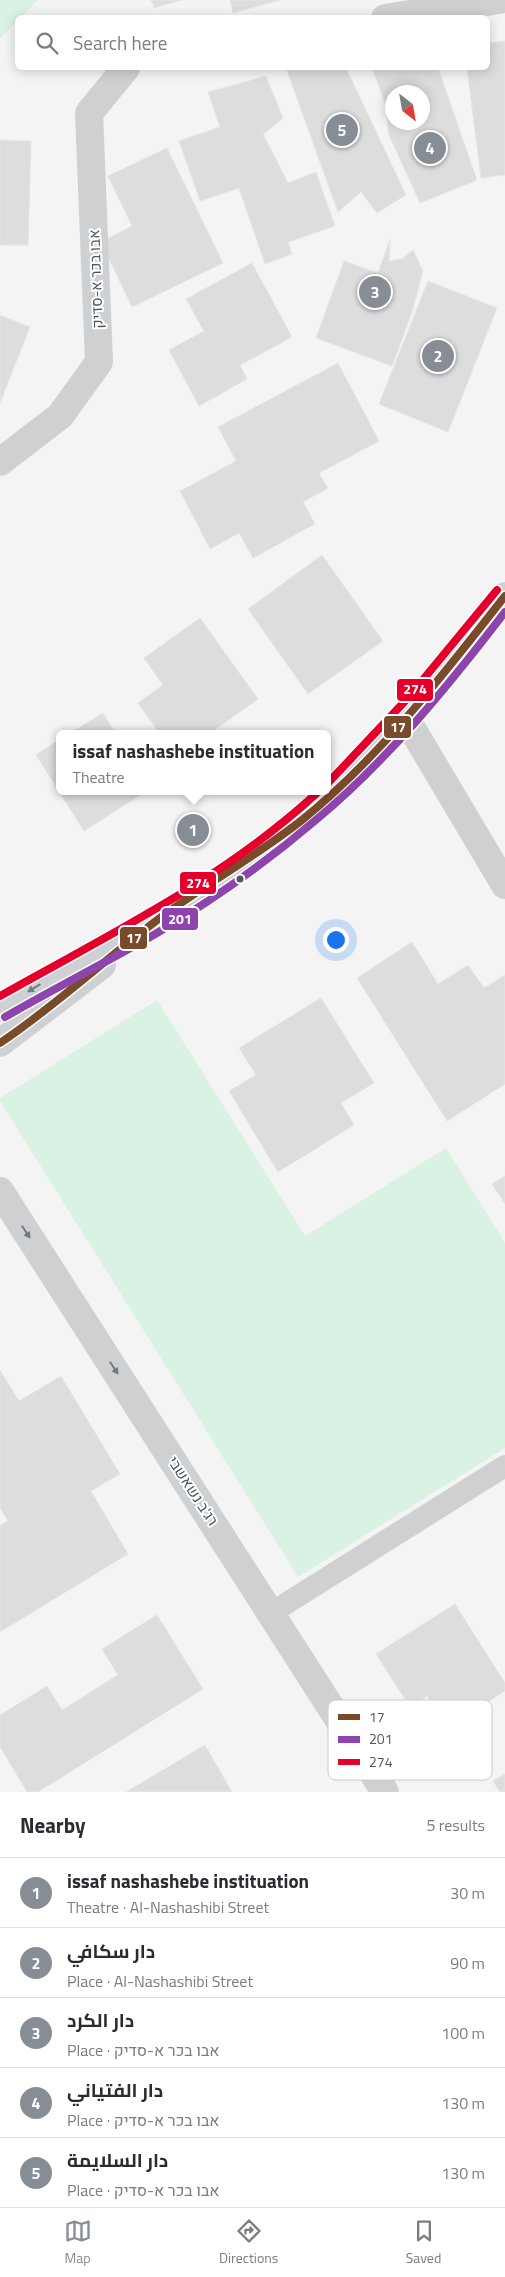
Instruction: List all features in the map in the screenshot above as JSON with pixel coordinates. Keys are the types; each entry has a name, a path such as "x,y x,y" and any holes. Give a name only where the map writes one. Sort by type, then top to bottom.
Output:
{"street":[{"path":"404,15 499,0"},
{"name":"אבו בכר א-סדיק","path":"0,462 60,416 99,362 89,114 124,70"},
{"path":"331,794 348,779 405,717 474,637 505,596"},
{"path":"405,717 505,885"},
{"path":"0,1008 154,923 226,875 302,819 330,795"},
{"path":"0,1043 96,971 154,923"},
{"name":"רג'ב נשאשבי","path":"0,1191 328,1702"},
{"name":"רג'ב נשאשבי","path":"377,1780 385,1792"}],"lane":[{"path":"271,1613 505,1466"}],"green space":[{"path":"0,0 38,0 23,15 15,15 15,23 0,39"},
{"path":"157,1000 305,1236 446,1148 505,1243 505,1448 298,1577 0,1101 0,1098"}],"building":[{"path":"151,0 182,0 154,8"},
{"path":"230,0 281,0 233,13"},
{"path":"505,41 505,175 481,178 467,70 490,70 490,43"},
{"path":"287,70 347,70 406,195 377,213 361,192 338,212"},
{"path":"373,70 439,70 477,180 420,203 388,130 430,130 430,85 385,85 385,102"},
{"path":"266,76 283,118 263,134 288,183 316,172 335,226 288,242 292,254 265,264 239,188 200,201 179,141 220,127 208,92"},
{"path":"0,140 31,141 28,245 0,245"},
{"path":"167,148 223,263 132,307 101,242 132,226 108,176"},
{"path":"390,239 389,261 402,259 413,250 423,271 412,312 392,366 316,338 344,261 378,273"},
{"path":"252,263 292,337 240,365 247,379 199,406 169,350 204,331 186,299"},
{"path":"428,281 497,308 448,432 379,404"},
{"path":"0,315 30,327 0,403"},
{"path":"338,363 379,441 319,473 328,488 303,502 315,524 253,558 239,533 210,549 180,491 236,461 218,427"},
{"path":"322,555 383,641 308,694 248,609"},
{"path":"200,618 258,699 215,730 157,730 138,703 163,685 144,658"},
{"path":"103,713 114,730 75,730"},
{"path":"56,742 56,787 36,755"},
{"path":"61,795 141,795 84,831"},
{"path":"412,942 438,984 468,965 484,988 505,975 505,1084 447,1121 357,978"},
{"path":"321,998 374,1083 341,1103 354,1125 278,1172 229,1091 256,1075 239,1048"},
{"path":"505,1176 505,1204 492,1184"},
{"path":"0,1370 19,1401 61,1376 120,1474 91,1491 128,1554 0,1632 0,1526 8,1521 0,1508"},
{"path":"455,1604 505,1683 505,1691 491,1700 430,1700 427,1696 421,1700 406,1700 376,1654"},
{"path":"157,1615 203,1689 38,1792 27,1792 0,1747 0,1715 47,1686 62,1710 118,1675 102,1649"},
{"path":"205,1745 232,1792 126,1792"},
{"path":"505,1774 505,1792 500,1792 493,1781"}],"transit line":[{"name":"274","path":"331,780 407,699 497,590"},
{"name":"17","path":"0,1043 39,1015 152,924 284,834 331,796 358,770 409,714 505,596"},
{"name":"201","path":"5,1017 178,920 219,894 298,835 343,796 393,747 440,694 505,612"},
{"name":"274","path":"0,996 125,927 206,878 283,822 314,795"}],"place":[{"name":"دار السلايمة","path":"342,130"},
{"name":"دار الفتياني","path":"430,148"},
{"name":"دار الكرد","path":"375,292"},
{"name":"دار سكافي","path":"438,356"},
{"name":"issaf nashashebe instituation","path":"193,830"}]}
